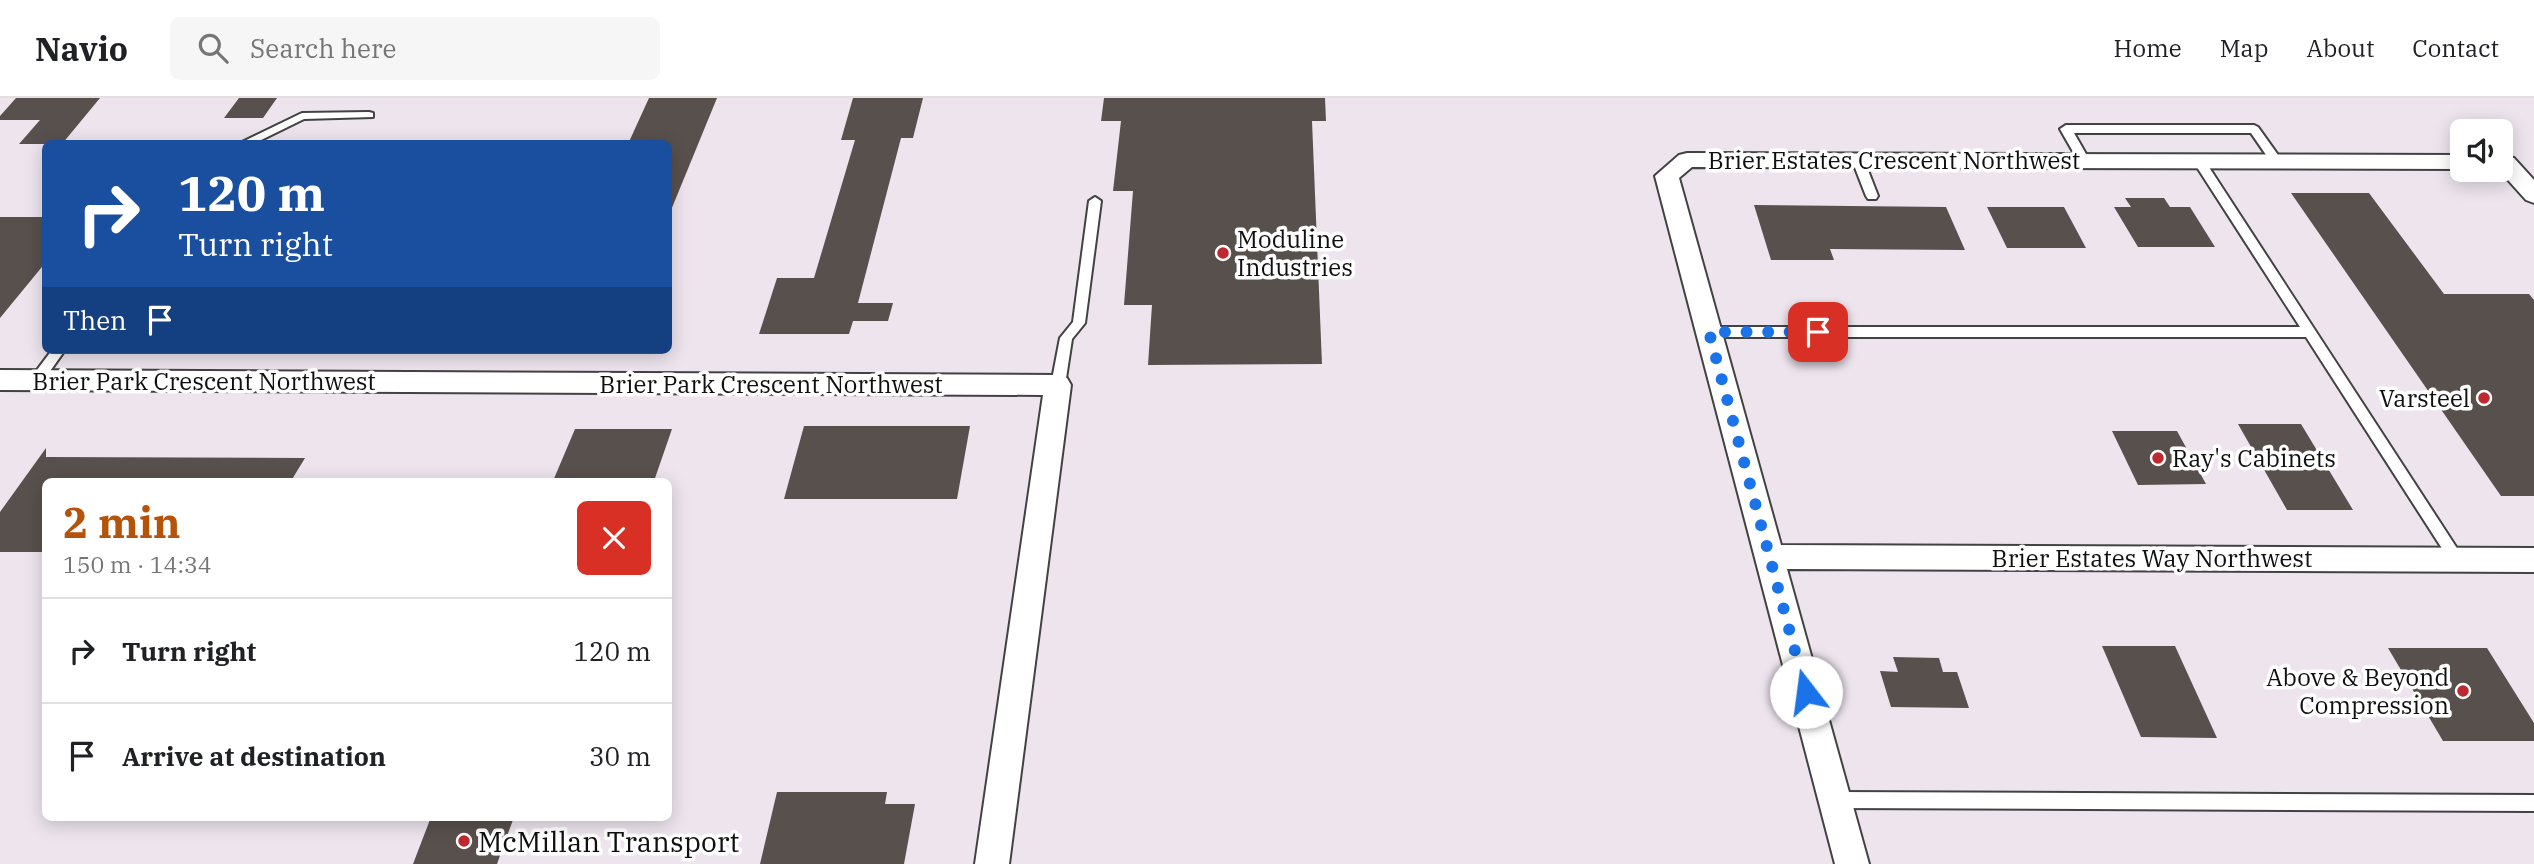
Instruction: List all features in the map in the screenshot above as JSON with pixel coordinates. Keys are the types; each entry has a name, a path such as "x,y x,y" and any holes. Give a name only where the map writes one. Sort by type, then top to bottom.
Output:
{"street":[{"name":"Brier Estates Crescent Northwest","path":"1852,864 1667,176 1687,160 2450,162"},
{"path":"2513,163 2534,163"},
{"path":"2513,173 2534,195"},
{"name":"Brier Park Crescent Northwest","path":"0,380 1058,385"},
{"path":"992,864 1058,385"},
{"name":"Brier Estates Way Northwest","path":"1769,557 2534,560"}],"lane":[{"path":"251,140 302,116 369,115"},
{"path":"2084,161 2066,129 2254,129 2277,162"},
{"path":"1858,160 1872,196"},
{"path":"2199,162 2457,560"},
{"path":"1058,385 1066,338 1079,323 1095,201"},
{"path":"1709,332 2310,332"},
{"path":"36,380 56,354"},
{"path":"1835,800 2534,803"}],"shaded area":[{"path":"0,98 2534,98 2534,864 0,864"}],"building":[{"path":"16,98 100,98 65,140 19,144 40,120 0,120 0,116"},
{"path":"239,98 277,98 263,118 224,118"},
{"path":"649,98 717,98 672,208 672,140 630,140"},
{"path":"853,98 923,98 913,138 901,138 858,303 893,303 888,321 853,321 849,334 759,334 777,278 814,278 855,140 841,140"},
{"name":"Moduline Industries","path":"1104,98 1325,98 1326,121 1312,121 1322,364 1148,365 1152,305 1124,305 1133,191 1113,191 1121,121 1101,121"},
{"name":"Varsteel","path":"2291,193 2369,193 2444,294 2529,294 2534,300 2534,496 2501,496"},
{"path":"2125,198 2164,198 2170,207 2190,207 2215,247 2138,247 2114,207 2131,207"},
{"path":"1754,205 1946,207 1965,250 1830,249 1834,260 1771,260"},
{"path":"1987,207 2064,207 2086,248 2007,248"},
{"path":"0,217 42,217 42,267 0,318"},
{"path":"2238,424 2301,424 2353,510 2287,510"},
{"path":"804,426 970,426 957,499 784,499"},
{"path":"575,429 672,429 655,478 554,478"},
{"name":"Ray's Cabinets","path":"2112,431 2177,431 2206,484 2138,485"},
{"path":"46,448 46,457 305,458 293,478 42,478 42,552 0,552 0,512"},
{"path":"2102,646 2175,646 2217,738 2141,737"},
{"name":"Above & Beyond Compression","path":"2388,648 2487,648 2534,723 2534,741 2443,741"},
{"path":"1893,657 1939,658 1943,672 1957,672 1969,708 1891,707 1880,671 1898,672"},
{"path":"777,792 887,792 885,804 915,804 904,864 760,864"},
{"name":"McMillan Transport","path":"429,821 513,821 497,864 413,864"}],"place":[{"name":"Moduline Industries","path":"1223,253"},
{"name":"Varsteel","path":"2484,398"},
{"name":"Ray's Cabinets","path":"2158,458"},
{"name":"Above & Beyond Compression","path":"2463,691"},
{"name":"McMillan Transport","path":"464,841"}],"route":[{"path":"1806,692 1709,332 1818,332"}]}
